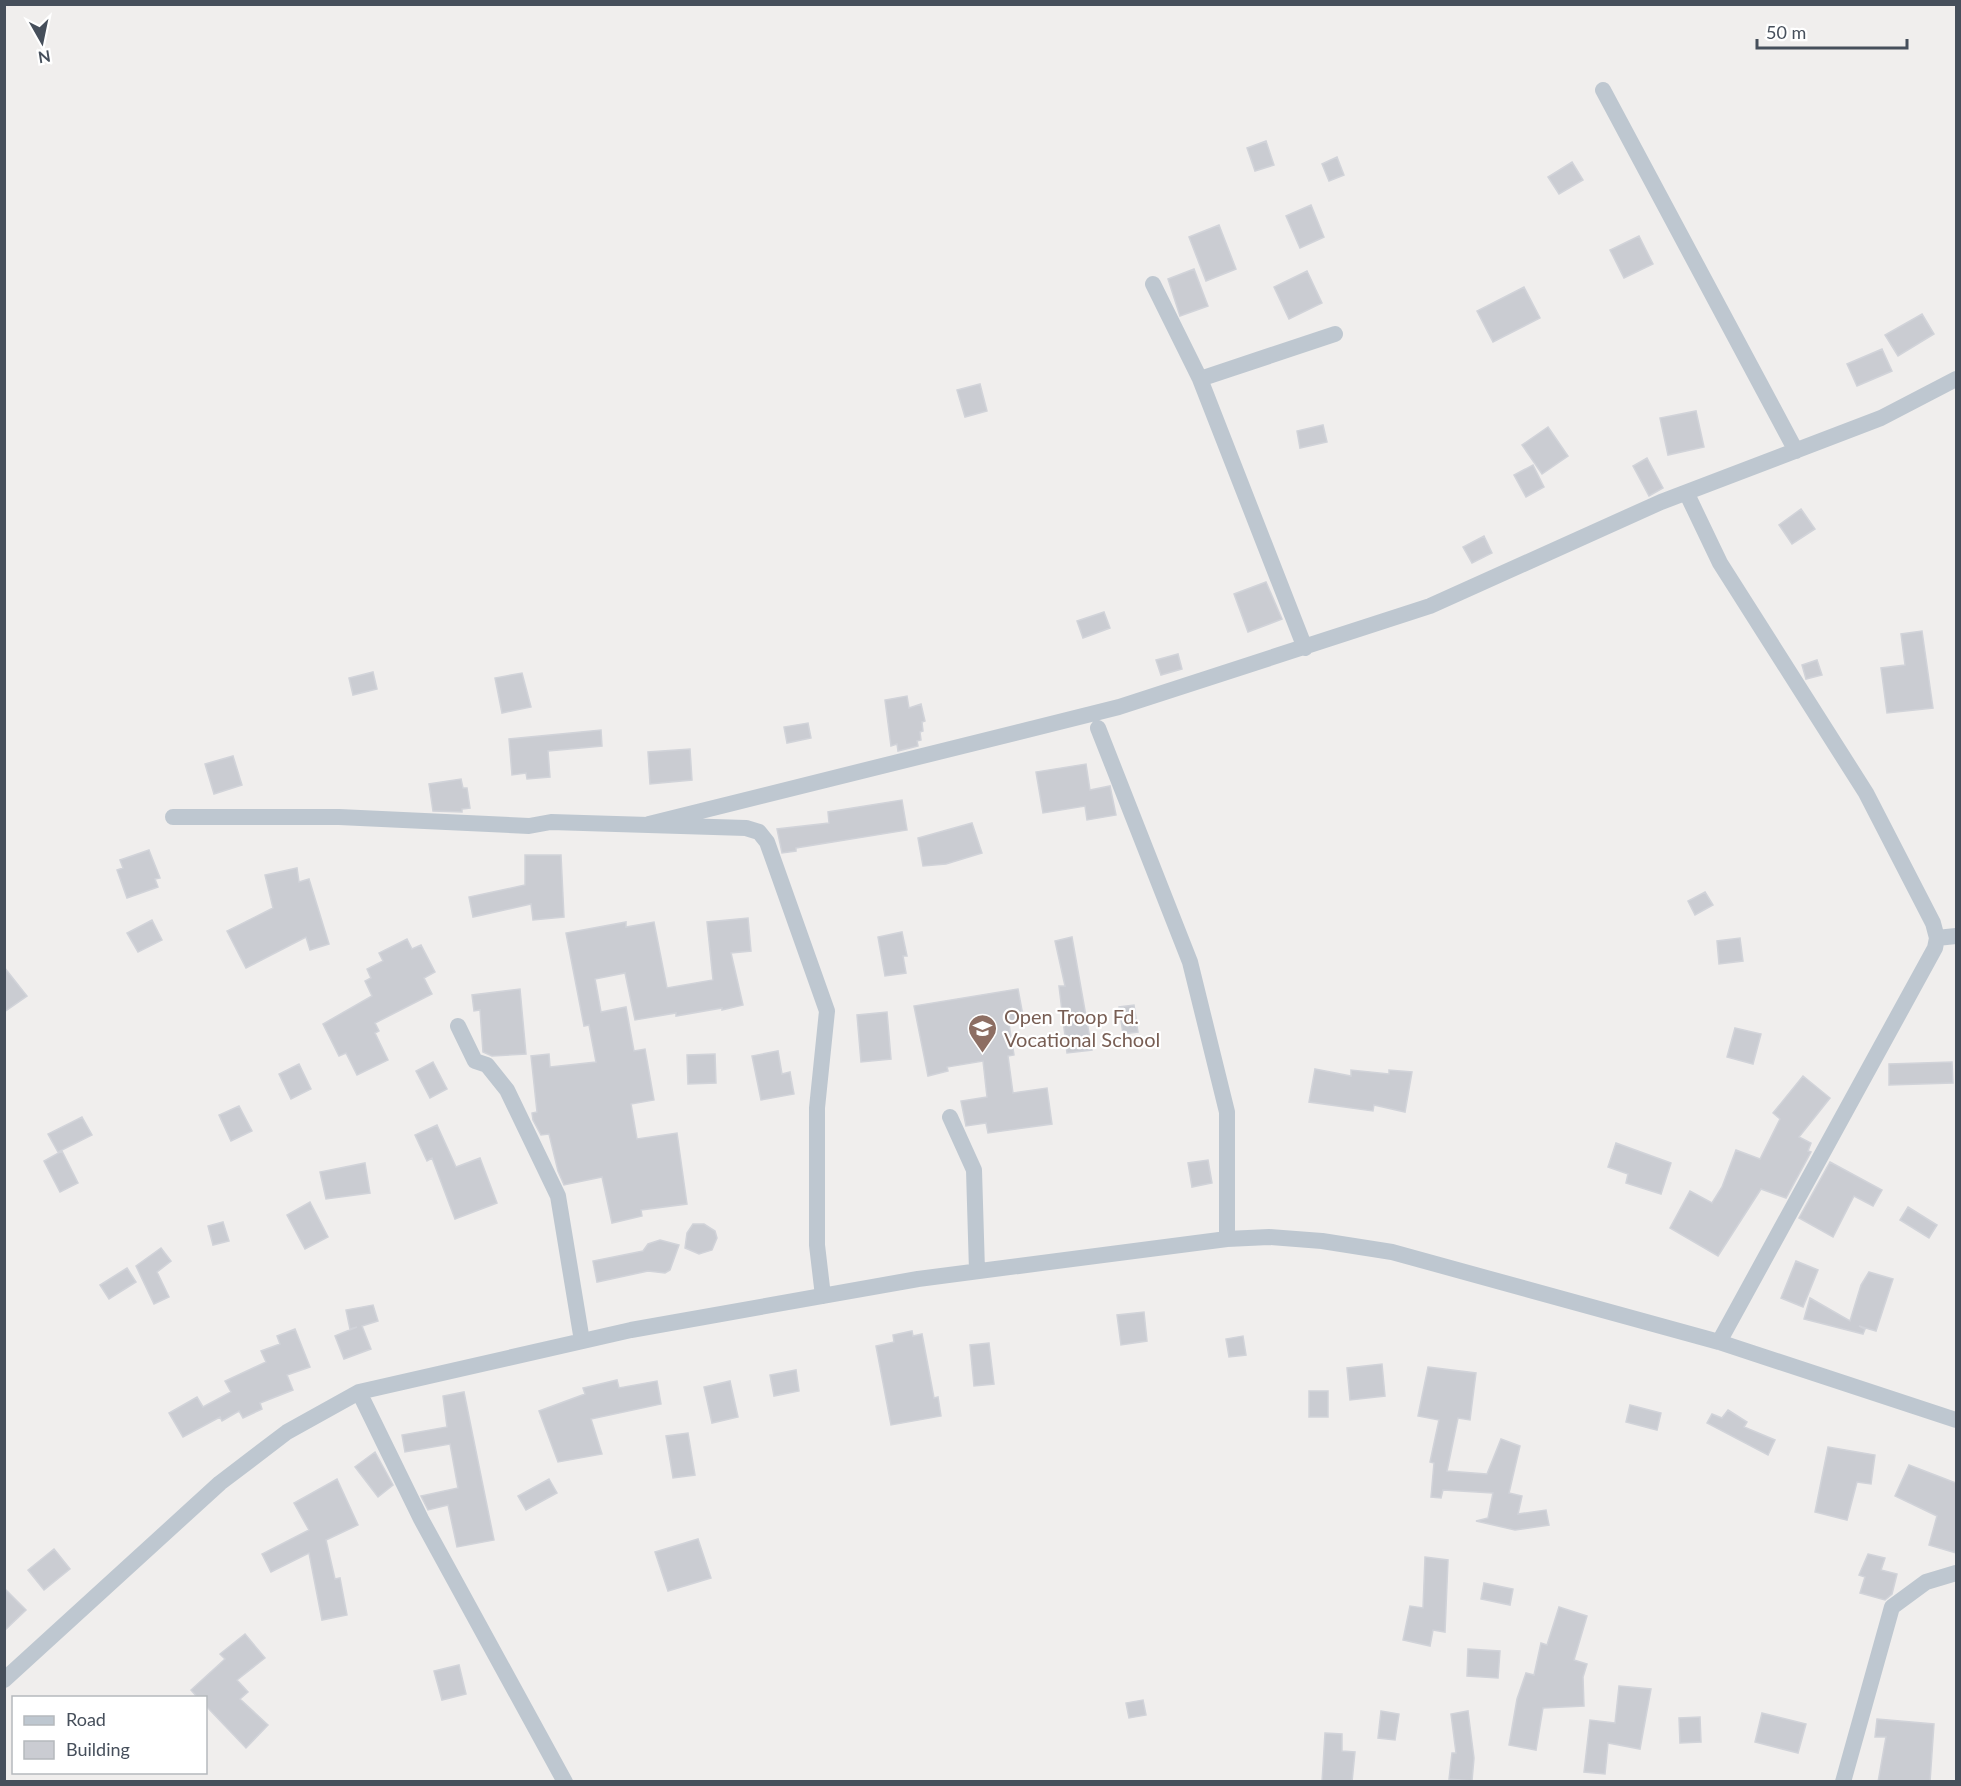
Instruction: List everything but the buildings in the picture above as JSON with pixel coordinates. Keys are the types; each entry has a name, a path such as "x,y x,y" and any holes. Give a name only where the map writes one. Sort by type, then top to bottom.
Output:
{"street":[{"path":"1603,90 1796,451"},
{"path":"1153,284 1200,379 1305,648"},
{"path":"1200,379 1335,334"},
{"path":"649,824 1119,707 1430,606 1661,502 1687,494 1881,418 1956,379"},
{"path":"1687,494 1720,563 1866,793 1933,922 1937,938 1935,948 1719,1342"},
{"path":"1098,728 1190,962 1227,1112 1227,1239"},
{"path":"173,817 339,818 530,826 551,822 649,824 746,828 759,832 767,842 827,1011 817,1108 817,1245 823,1296"},
{"path":"1937,938 1956,936"},
{"path":"458,1026 475,1061 488,1065 507,1090 558,1196 582,1341"},
{"path":"950,1117 974,1170 977,1271"},
{"path":"4,1680 220,1483 287,1432 359,1392 631,1330 977,1271 1227,1239 1269,1237 1322,1241 1392,1252 1719,1342 1956,1420"},
{"path":"359,1392 421,1519 565,1782"},
{"path":"1843,1782 1892,1607 1926,1582 1956,1573"}],"place":[{"name":"Open Troop Fd. Vocational School","path":"983,1054"}]}
